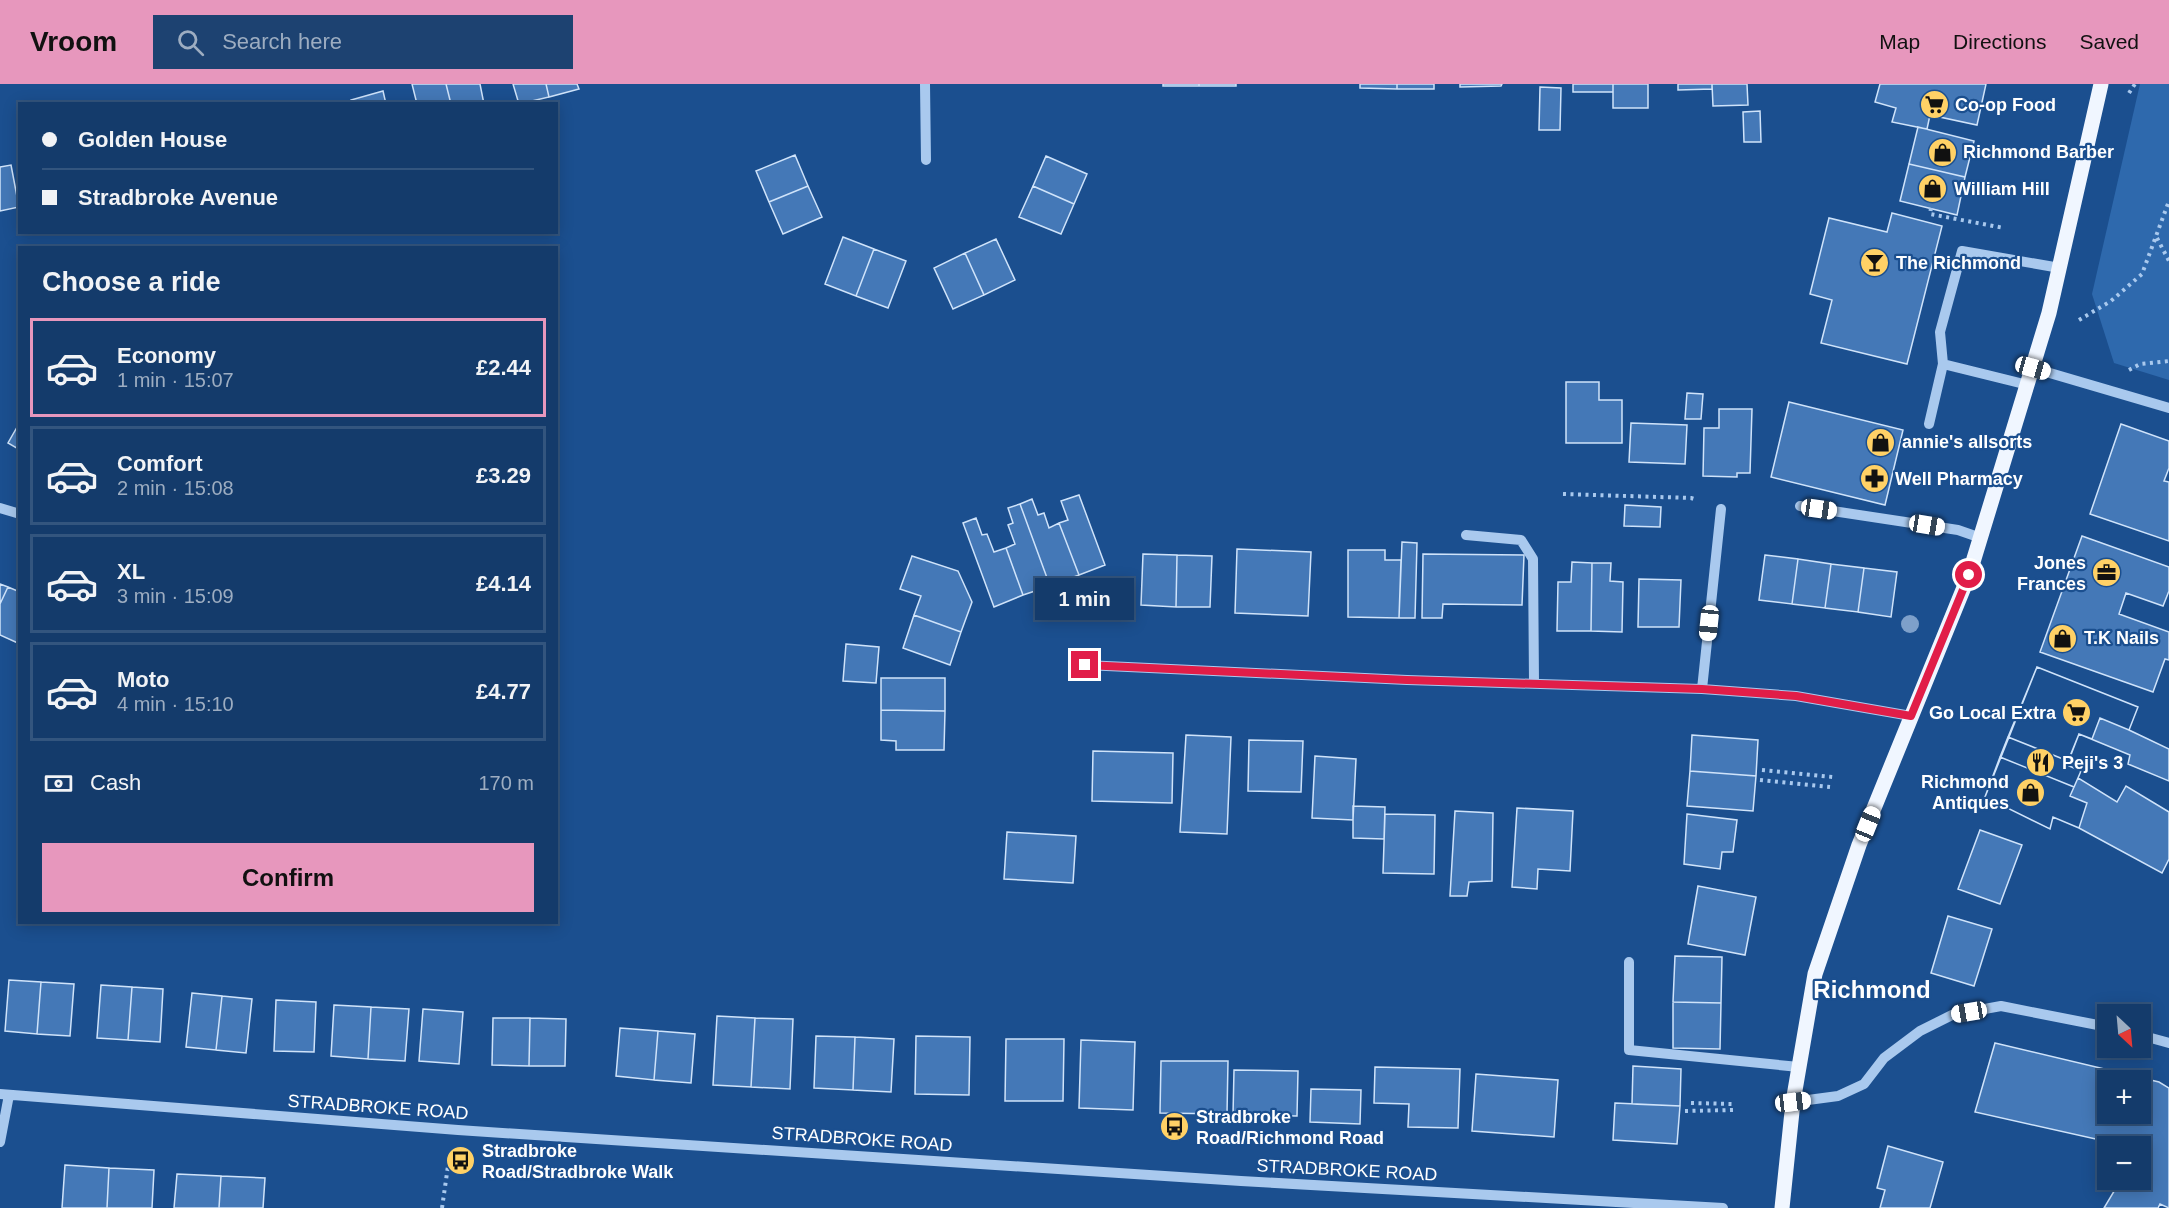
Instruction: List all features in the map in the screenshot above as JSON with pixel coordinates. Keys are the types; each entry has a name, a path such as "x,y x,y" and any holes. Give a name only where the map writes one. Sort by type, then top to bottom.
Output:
{"main road":[{"path":"1782,1208 1793,1102 1815,974 1859,845 1969,575 2028,386 2060,268 2101,84"}],"street":[{"path":"925,84 926,160"},
{"path":"1929,424 1943,364 1940,332 1962,251 2060,268"},
{"path":"1943,364 2028,386"},
{"path":"2033,368 2169,408"},
{"path":"1800,506 1958,530 1980,538"},
{"path":"0,508 18,513"},
{"path":"1702,689 1721,509"},
{"path":"1466,535 1521,540 1533,559 1534,682"},
{"path":"1085,665 1407,680 1534,682 1702,689 1796,696 1911,716"},
{"path":"1629,962 1629,1050 1799,1068"},
{"path":"1793,1102 1838,1096 1864,1084 1884,1058 1920,1031 1952,1015 2001,1006 2097,1025"},
{"path":"2151,1038 2169,1042"},
{"path":"0,1142 5,1095"},
{"name":"STRADBROKE ROAD","path":"5,1095 458,1130 1252,1182 1723,1208"}],"path":[{"path":"2129,94 2136,84"},
{"path":"2079,320 2111,301 2142,274 2169,201"},
{"path":"1931,208 1930,214 2004,228"},
{"path":"2157,238 2169,261"},
{"path":"1563,494 1691,498 1721,509"},
{"path":"1762,770 1833,777"},
{"path":"1760,780 1830,787"},
{"path":"1691,1103 1733,1104"},
{"path":"1685,1111 1732,1110"},
{"path":"442,1208 449,1159"}],"shaded area":[{"path":"2140,84 2169,84 2169,380 2114,363 2092,294"}],"building":[{"path":"412,84 446,84 450,102 416,102"},
{"path":"446,84 480,84 484,102 450,102"},
{"path":"513,84 546,84 549,97 518,102"},
{"path":"546,84 577,84 579,89 549,97"},
{"path":"1163,84 1199,84 1199,86 1163,86"},
{"path":"1199,84 1236,84 1236,86 1199,86"},
{"path":"1360,84 1397,84 1397,89 1360,88"},
{"path":"1397,84 1434,84 1434,89 1397,89"},
{"path":"1460,84 1502,84 1501,86 1460,87"},
{"path":"1573,84 1613,84 1613,92 1573,92"},
{"path":"1613,84 1648,84 1648,108 1613,108"},
{"path":"1678,84 1712,84 1712,89 1678,90"},
{"path":"1712,84 1747,84 1748,105 1713,106"},
{"name":"Co-op Food","path":"1880,84 1986,84 1977,125 1930,115 1927,129 1892,122 1896,108 1875,102"},
{"path":"1540,87 1561,88 1560,130 1539,130"},
{"path":"383,91 386,102 352,102 351,100"},
{"path":"1760,111 1761,142 1744,142 1743,112"},
{"name":"Richmond Barber","path":"1918,127 1974,141 1965,177 1909,164"},
{"path":"795,155 808,186 769,202 756,171"},
{"path":"1046,156 1087,174 1074,204 1033,186"},
{"name":"William Hill","path":"1909,164 1965,177 1957,215 1900,201"},
{"path":"11,165 18,207 0,211 0,167"},
{"path":"808,186 822,217 783,234 769,202"},
{"path":"1033,186 1074,204 1061,234 1019,217"},
{"name":"The Richmond","path":"1892,213 1942,226 1907,364 1821,343 1832,300 1810,294 1829,218 1887,232"},
{"path":"843,237 874,249 856,296 825,284"},
{"path":"996,239 1015,280 984,295 965,253"},
{"path":"874,249 906,261 888,308 856,296"},
{"path":"965,253 984,295 953,309 934,268"},
{"path":"1566,382 1599,382 1599,400 1622,400 1622,443 1566,443"},
{"path":"1687,393 1703,394 1701,419 1685,419"},
{"path":"1789,402 1903,430 1885,505 1771,477"},
{"path":"1719,409 1752,409 1750,473 1737,473 1737,477 1703,476 1704,428 1719,428"},
{"path":"1631,423 1687,425 1685,464 1629,462"},
{"path":"2121,424 2169,441 2169,468 2164,481 2169,482 2169,541 2090,514"},
{"path":"18,426 18,449 8,443"},
{"path":"1079,495 1105,565 1079,575 1059,523 1068,520 1061,501"},
{"path":"1032,499 1038,515 1044,513 1049,528 1059,523 1079,575 1050,586 1020,504"},
{"path":"1020,504 1050,586 1023,595 1006,548 1015,544 1008,525 1013,523 1008,508"},
{"path":"1625,505 1661,507 1660,527 1624,526"},
{"path":"976,518 982,535 987,534 994,552 1006,548 1023,595 994,607 963,523"},
{"path":"2082,536 2169,567 2169,591 2163,606 2126,593 2119,614 2169,632 2169,660 2165,659 2153,692 2040,652"},
{"path":"1402,542 1417,543 1415,618 1399,618"},
{"path":"1237,549 1311,552 1308,616 1235,613"},
{"path":"1348,550 1385,550 1385,560 1401,560 1399,618 1348,617"},
{"path":"1143,554 1177,555 1176,607 1141,605"},
{"path":"1423,554 1524,555 1522,605 1443,604 1442,618 1422,618"},
{"path":"1177,555 1212,556 1210,607 1176,607"},
{"path":"1765,555 1798,559 1792,604 1759,600"},
{"path":"912,556 958,571 972,602 961,632 914,615 921,596 900,589"},
{"path":"1798,559 1831,564 1825,608 1792,604"},
{"path":"1572,562 1592,563 1591,631 1557,631 1558,582 1571,582"},
{"path":"1592,563 1611,563 1610,581 1623,582 1622,632 1591,631"},
{"path":"1831,564 1864,568 1858,612 1825,608"},
{"path":"1864,568 1897,572 1891,617 1858,612"},
{"path":"1639,579 1681,580 1679,627 1638,627"},
{"path":"0,584 8,587 0,604"},
{"path":"8,587 18,591 18,643 0,635 0,604"},
{"path":"914,615 961,632 950,665 903,648"},
{"path":"846,644 879,647 876,683 843,681"},
{"path":"2037,667 2138,707 2129,730 2169,749 2169,781 2128,764 2130,755 2079,734 2067,765 2081,771 2078,778 2117,802 2126,786 2169,812 2169,859 2162,873 2079,828 2053,817 2050,829 1985,797"},
{"name":"Go Local Extra","path":"2037,667 2138,707 2129,730 2100,718 2092,739 2079,734 2068,761 2008,737"},
{"path":"881,678 945,678 945,711 881,710"},
{"path":"881,710 945,711 944,750 896,750 896,741 881,740"},
{"path":"1186,735 1231,737 1227,834 1180,832"},
{"path":"1692,735 1758,740 1756,776 1690,771"},
{"name":"Peji's 3","path":"2008,737 2068,761 2067,765 2081,771 2074,787 2000,757"},
{"path":"1249,740 1303,741 1301,792 1248,791"},
{"path":"1093,751 1173,753 1172,803 1092,801"},
{"path":"1315,756 1356,759 1353,820 1312,818"},
{"name":"Richmond Antiques","path":"2000,757 2074,787 2070,796 2087,803 2079,828 2053,817 2050,829 1985,797"},
{"path":"1690,771 1756,776 1753,811 1687,806"},
{"path":"1353,806 1385,807 1384,839 1353,838"},
{"path":"1517,808 1573,811 1570,871 1538,869 1537,889 1512,887"},
{"path":"1455,811 1493,813 1492,881 1469,882 1467,896 1450,896"},
{"path":"1385,814 1435,815 1434,874 1383,873"},
{"path":"1687,814 1737,820 1733,852 1722,852 1720,869 1684,864"},
{"path":"1980,830 2022,845 2000,904 1958,889"},
{"path":"1007,832 1076,836 1073,883 1004,879"},
{"path":"1698,886 1756,897 1745,955 1688,944"},
{"path":"1948,916 1992,929 1974,986 1931,973"},
{"path":"1675,956 1722,957 1721,1003 1673,1002"},
{"path":"9,980 41,982 37,1034 5,1031"},
{"path":"41,982 74,984 70,1036 37,1034"},
{"path":"101,985 132,987 128,1040 97,1038"},
{"path":"132,987 163,989 160,1042 128,1040"},
{"path":"192,993 222,996 216,1050 186,1047"},
{"path":"222,996 252,999 246,1053 216,1050"},
{"path":"276,1000 316,1002 314,1052 274,1051"},
{"path":"1673,1002 1721,1003 1720,1049 1673,1048"},
{"path":"334,1005 371,1007 368,1059 331,1056"},
{"path":"371,1007 409,1009 405,1061 368,1059"},
{"path":"423,1009 463,1012 459,1064 419,1061"},
{"path":"717,1016 755,1018 751,1087 713,1085"},
{"path":"493,1018 530,1018 529,1066 492,1065"},
{"path":"530,1018 566,1019 565,1066 529,1066"},
{"path":"755,1018 793,1019 790,1089 751,1087"},
{"path":"620,1028 658,1031 654,1080 616,1076"},
{"path":"658,1031 695,1034 691,1083 654,1080"},
{"path":"816,1036 855,1037 853,1090 814,1088"},
{"path":"916,1036 970,1037 969,1095 915,1094"},
{"path":"855,1037 894,1039 891,1092 853,1090"},
{"path":"1006,1039 1064,1039 1063,1101 1005,1101"},
{"path":"1081,1040 1135,1042 1133,1110 1079,1108"},
{"path":"1995,1043 2109,1070 2097,1070 2097,1124 2151,1124 2151,1080 2169,1088 2169,1208 2160,1204 2158,1208 2104,1208 2115,1190 2151,1190 2151,1136 2097,1136 2097,1139 1975,1112"},
{"path":"1161,1061 1228,1061 1227,1114 1160,1113"},
{"path":"1633,1066 1681,1069 1680,1106 1632,1104"},
{"path":"1375,1067 1460,1069 1458,1128 1408,1127 1409,1104 1374,1103"},
{"path":"1234,1070 1298,1071 1297,1116 1233,1115"},
{"path":"1476,1074 1558,1080 1554,1137 1472,1131"},
{"path":"1311,1089 1361,1090 1360,1124 1310,1122"},
{"path":"1615,1103 1680,1106 1677,1144 1613,1140"},
{"path":"1888,1146 1943,1162 1930,1208 1880,1208 1885,1190 1877,1188"},
{"path":"65,1165 109,1168 107,1208 62,1208"},
{"path":"109,1168 154,1170 152,1208 107,1208"},
{"path":"177,1174 221,1176 219,1208 174,1208"},
{"path":"221,1176 265,1178 263,1208 219,1208"}],"place":[{"name":"Co-op Food","path":"1934,105"},
{"name":"Richmond Barber","path":"1942,152"},
{"name":"William Hill","path":"1933,189"},
{"name":"The Richmond","path":"1875,263"},
{"name":"annie's allsorts","path":"1881,442"},
{"name":"Well Pharmacy","path":"1874,479"},
{"name":"Jones Frances","path":"2107,573"},
{"name":"T.K Nails","path":"2063,638"},
{"name":"Go Local Extra","path":"2077,713"},
{"name":"Peji's 3","path":"2041,763"},
{"name":"Richmond Antiques","path":"2030,792"},
{"name":"Stradbroke Road/Richmond Road","path":"1175,1127"},
{"name":"Stradbroke Road/Stradbroke Walk","path":"461,1161"}],"district":[{"name":"Richmond","path":"1872,989"}],"route":[{"path":"1085,665 1407,680 1534,682 1702,689 1796,696 1911,716 1969,575"}]}
